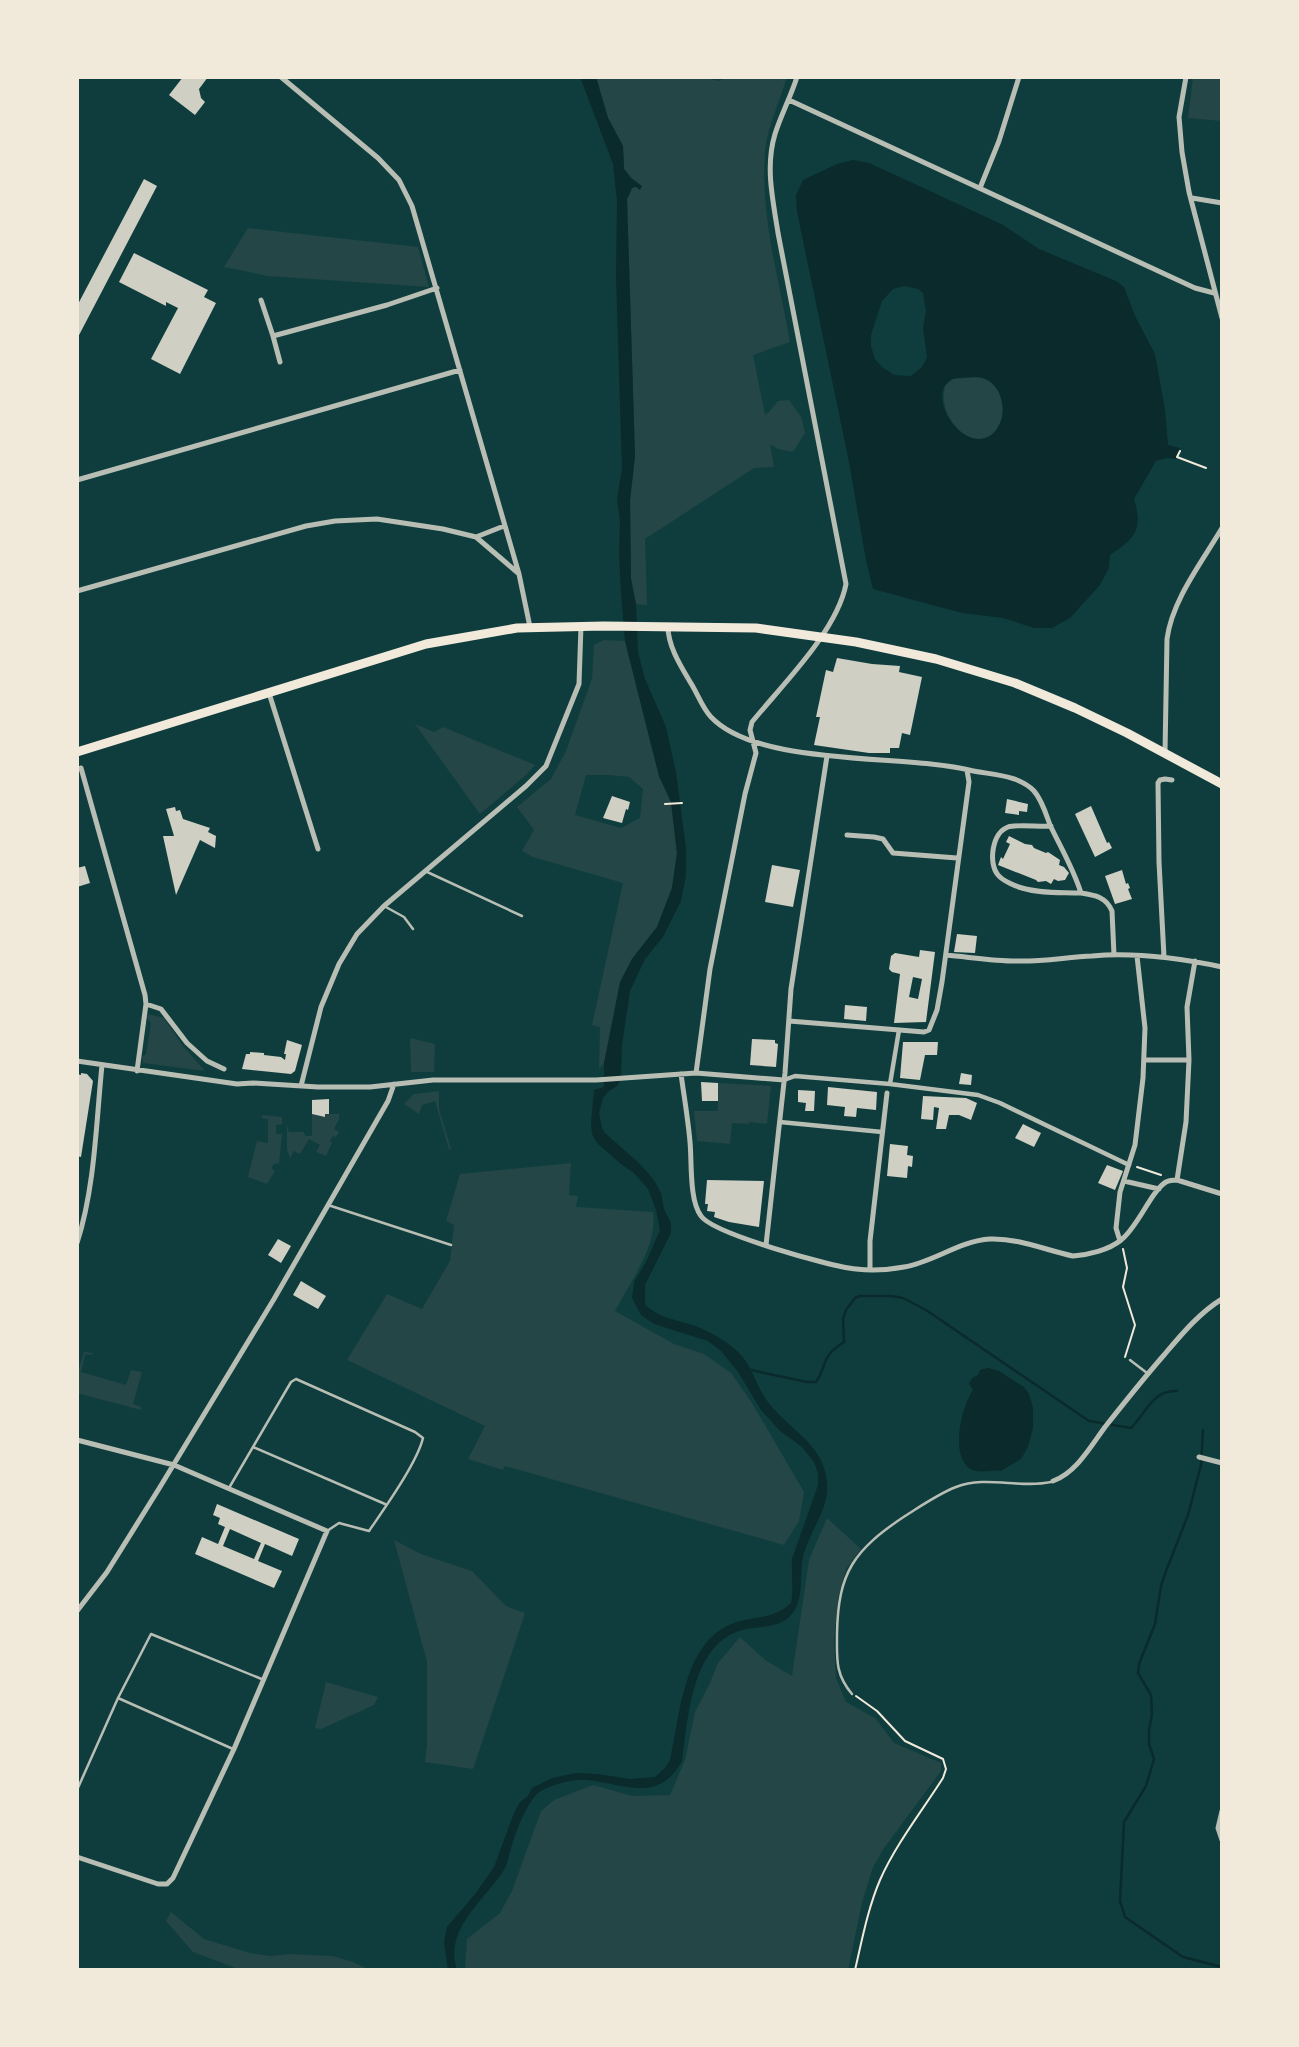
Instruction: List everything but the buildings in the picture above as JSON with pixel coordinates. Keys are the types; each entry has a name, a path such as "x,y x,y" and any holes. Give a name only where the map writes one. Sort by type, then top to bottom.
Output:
{"main road":[{"path":"77,752 426,644 480,633 530,627 581,626 756,628 822,637 936,659 1015,683 1075,708 1222,783"}],"street":[{"path":"281,77 357,139 399,180 412,206 519,574 530,627"},
{"path":"696,1073 710,969 755,752 750,730 752,722 822,637 843,600 846,584 770,180 769,168 775,135 797,77"},
{"path":"980,188 1020,77"},
{"path":"1186,77 1179,117 1182,152 1222,318"},
{"path":"789,100 1195,288 1214,293"},
{"path":"1192,198 1222,204"},
{"path":"273,336 387,305 437,288"},
{"path":"261,300 279,362"},
{"path":"77,480 460,370"},
{"path":"77,591 295,529 335,521 388,520 476,537 519,574"},
{"path":"476,537 504,526"},
{"path":"1164,753 1169,624 1177,603 1222,528"},
{"path":"301,1086 321,1007 339,964 357,934 384,906 546,766 579,684 581,626"},
{"path":"668,627 668,638 710,716 723,726 752,740 827,756 915,762 989,772 1026,785 1039,798 1072,866 1081,893"},
{"path":"269,693 318,849"},
{"path":"766,1245 784,1080 788,1012 827,756"},
{"path":"81,768 143,986 146,1004 137,1071"},
{"path":"789,1021 924,1032 929,1030 933,1024 946,955 969,782 967,770"},
{"path":"1164,957 1158,783 1160,780 1172,780"},
{"path":"1051,826 1015,826 1003,830 998,837 993,856 998,876 1022,888 1049,893 1081,893 1106,900 1112,911 1114,955"},
{"path":"847,835 883,839 893,853 957,858"},
{"path":"946,955 1014,961 1114,955 1164,957 1222,967"},
{"path":"1120,1241 1116,1228 1120,1192 1131,1165 1135,1145 1144,1060 1145,1028 1137,956"},
{"path":"1177,1180 1186,1122 1189,1060 1187,1007 1195,961"},
{"path":"146,1004 161,1009 187,1043 207,1061 224,1069"},
{"path":"890,1084 899,1030"},
{"path":"1144,1060 1189,1060"},
{"path":"77,1061 237,1084 301,1086 370,1087 433,1080 596,1080 681,1073 784,1080 795,1076 890,1084 978,1095 1131,1165"},
{"path":"77,1244 91,1174 102,1065"},
{"path":"681,1073 695,1200 700,1216 713,1226 843,1268 870,1270 916,1265 979,1240 1009,1240 1073,1256 1097,1251 1120,1241 1165,1182 1177,1180 1222,1194"},
{"path":"77,1611 113,1564 280,1289 388,1101 394,1084"},
{"path":"870,1270 870,1241 887,1093"},
{"path":"779,1122 882,1132"},
{"path":"1124,1181 1159,1189"},
{"path":"1053,1481 1064,1478 1147,1374 1196,1320 1222,1298"},
{"path":"77,1440 174,1465 327,1531 234,1749 179,1869 167,1884 150,1882 77,1857"},
{"path":"1202,1458 1222,1463"},
{"path":"1222,1811 1218,1828 1222,1840"}],"lane":[{"path":"425,871 522,916"},
{"path":"384,906 404,917 413,929"},
{"path":"328,1205 451,1245"},
{"path":"1130,1360 1147,1374"},
{"path":"229,1488 291,1382 296,1379 424,1438 369,1531 339,1523 327,1531"},
{"path":"253,1447 386,1505"},
{"path":"852,1694 839,1674 838,1622 841,1590 859,1553 883,1531 955,1487 967,1483 1036,1485 1053,1481"},
{"path":"77,1790 118,1698 151,1634 264,1680"},
{"path":"118,1698 234,1749"}],"path":[{"path":"1180,451 1177,457 1206,468"},
{"path":"664,804 681,803"},
{"path":"1131,1165 1177,1180"},
{"path":"1120,1241 1127,1268 1123,1287 1135,1325 1124,1356 1130,1360"},
{"path":"852,1694 877,1711 905,1741 943,1759 946,1769 943,1778 891,1857 879,1883 855,1970"}],"shaded area":[{"path":"580,77 596,77 608,118 623,146 624,169 642,186 640,190 632,188 627,199 635,456 630,500 631,579 636,604 638,652 645,679 666,727 676,772 686,848 686,876 681,901 663,937 645,959 630,991 622,1045 621,1078 617,1086 603,1098 599,1113 605,1133 654,1180 671,1223 671,1233 645,1285 645,1304 663,1316 710,1333 742,1356 768,1402 816,1452 826,1476 827,1492 803,1557 799,1596 794,1611 778,1624 739,1631 723,1639 711,1652 701,1668 695,1687 682,1761 673,1775 651,1787 627,1787 579,1780 555,1785 538,1793 521,1820 505,1868 461,1928 454,1955 457,1970 448,1970 444,1942 447,1927 494,1867 514,1813 532,1788 552,1778 576,1773 630,1779 655,1777 670,1760 685,1686 701,1651 712,1637 727,1626 776,1613 791,1603 792,1559 818,1485 814,1462 802,1447 780,1431 761,1410 738,1372 721,1351 708,1341 654,1324 641,1315 632,1298 634,1282 660,1230 656,1210 648,1189 634,1173 597,1143 592,1134 594,1090 604,1087 604,1063 620,982 632,959 657,927 672,888 677,853 671,802 659,776 625,641 617,499 622,469 616,277 617,201 613,164"},
{"path":"596,77 700,77 720,81 726,77 787,77 766,144 764,169 767,218 790,342 753,355 765,415 778,401 789,400 801,417 805,433 793,452 770,444 774,467 754,468 645,539 647,605 636,604 631,579 630,500 635,456 627,199 635,182 624,169 623,146 608,118"},
{"path":"1193,77 1222,77 1222,121 1188,118"},
{"path":"853,160 869,163 1003,225 1039,249 1116,281 1124,287 1135,316 1155,354 1168,445 1180,448 1176,459 1156,461 1134,499 1138,518 1135,532 1110,555 1109,568 1100,585 1070,618 1052,628 1034,628 1003,618 962,613 873,589 797,212 796,195 803,180 837,164","holes":["904,286 923,293 926,311 923,328 927,358 922,367 911,376 894,375 882,367 875,359 871,346 871,335 882,301 893,289","974,377 986,380 995,387 1003,408 997,430 989,437 978,439 969,437 953,424 942,397 943,389 951,380"]},
{"path":"248,228 418,247 429,287 268,276 224,267"},
{"path":"981,377 997,389 1003,411 995,431 986,438 975,439 955,426 948,414 944,400 945,386 953,379"},
{"path":"604,640 625,641 659,776 671,802 677,853 672,888 657,927 632,959 621,982 604,1063 599,1069 600,1027 592,1025 623,883 533,857 522,851 534,830 517,807 551,779 566,751 592,679 594,645","holes":["586,775 629,777 643,789 640,818 621,828 575,815"]},
{"path":"415,724 434,732 443,727 535,765 480,814"},
{"path":"148,1014 164,1018 183,1046 205,1071 143,1063 142,1057 146,1054 151,1023 147,1018"},
{"path":"410,1038 435,1044 434,1072 411,1072"},
{"path":"718,1083 771,1086 767,1124 732,1123 730,1144 697,1141 694,1111 718,1111"},
{"path":"439,1091 439,1109 451,1149 435,1101 422,1105 419,1114 404,1104 414,1094"},
{"path":"312,1114 324,1117 325,1114 339,1114 334,1129 339,1132 330,1141 332,1143 326,1156 316,1152 320,1145 309,1139 300,1154 294,1151 290,1158 287,1149 287,1125 289,1132 303,1132 306,1136 312,1136"},
{"path":"262,1115 282,1117 282,1124 276,1125 276,1134 282,1134 279,1164 275,1163 271,1168 275,1171 267,1184 248,1177 257,1141 268,1143 268,1119 262,1118"},
{"path":"571,1163 569,1195 578,1196 576,1207 653,1212 647,1251 615,1311 674,1344 704,1354 731,1373 752,1403 804,1492 799,1521 784,1545 505,1466 503,1470 468,1459 485,1426 347,1360 387,1294 422,1309 450,1261 454,1225 446,1221 460,1174"},
{"path":"84,1352 93,1353 85,1354 81,1372 126,1385 131,1370 142,1372 133,1404 141,1407 141,1410 77,1393 77,1375"},
{"path":"988,1368 999,1371 1024,1387 1033,1408 1033,1428 1028,1447 1021,1459 1001,1471 973,1470 963,1461 960,1452 962,1418 973,1390 969,1384 980,1370"},
{"path":"827,1518 861,1549 846,1569 838,1599 834,1640 836,1678 846,1702 875,1718 894,1743 941,1763 941,1771 873,1867 862,1903 848,1970 465,1970 467,1939 500,1913 512,1891 541,1811 554,1800 593,1785 632,1796 670,1795 685,1760 695,1712 718,1663 740,1637 765,1660 792,1676 809,1560"},
{"path":"394,1540 421,1554 472,1571 506,1606 525,1613 473,1769 425,1762 427,1662"},
{"path":"326,1682 378,1697 374,1705 321,1729 315,1728"},
{"path":"171,1912 204,1939 250,1953 270,1956 332,1956 370,1970 241,1970 193,1952 166,1921"}],"waterway":[{"path":"746,1369 816,1382 831,1352 844,1342 843,1319 855,1298 892,1296 903,1298 926,1310 1089,1421 1131,1428 1156,1398 1169,1391 1177,1391"},
{"path":"1203,1430 1201,1465 1188,1515 1161,1586 1155,1624 1139,1664 1138,1673 1151,1695 1149,1744 1154,1759 1146,1786 1124,1822 1120,1901 1125,1917 1183,1957 1222,1967"}]}
